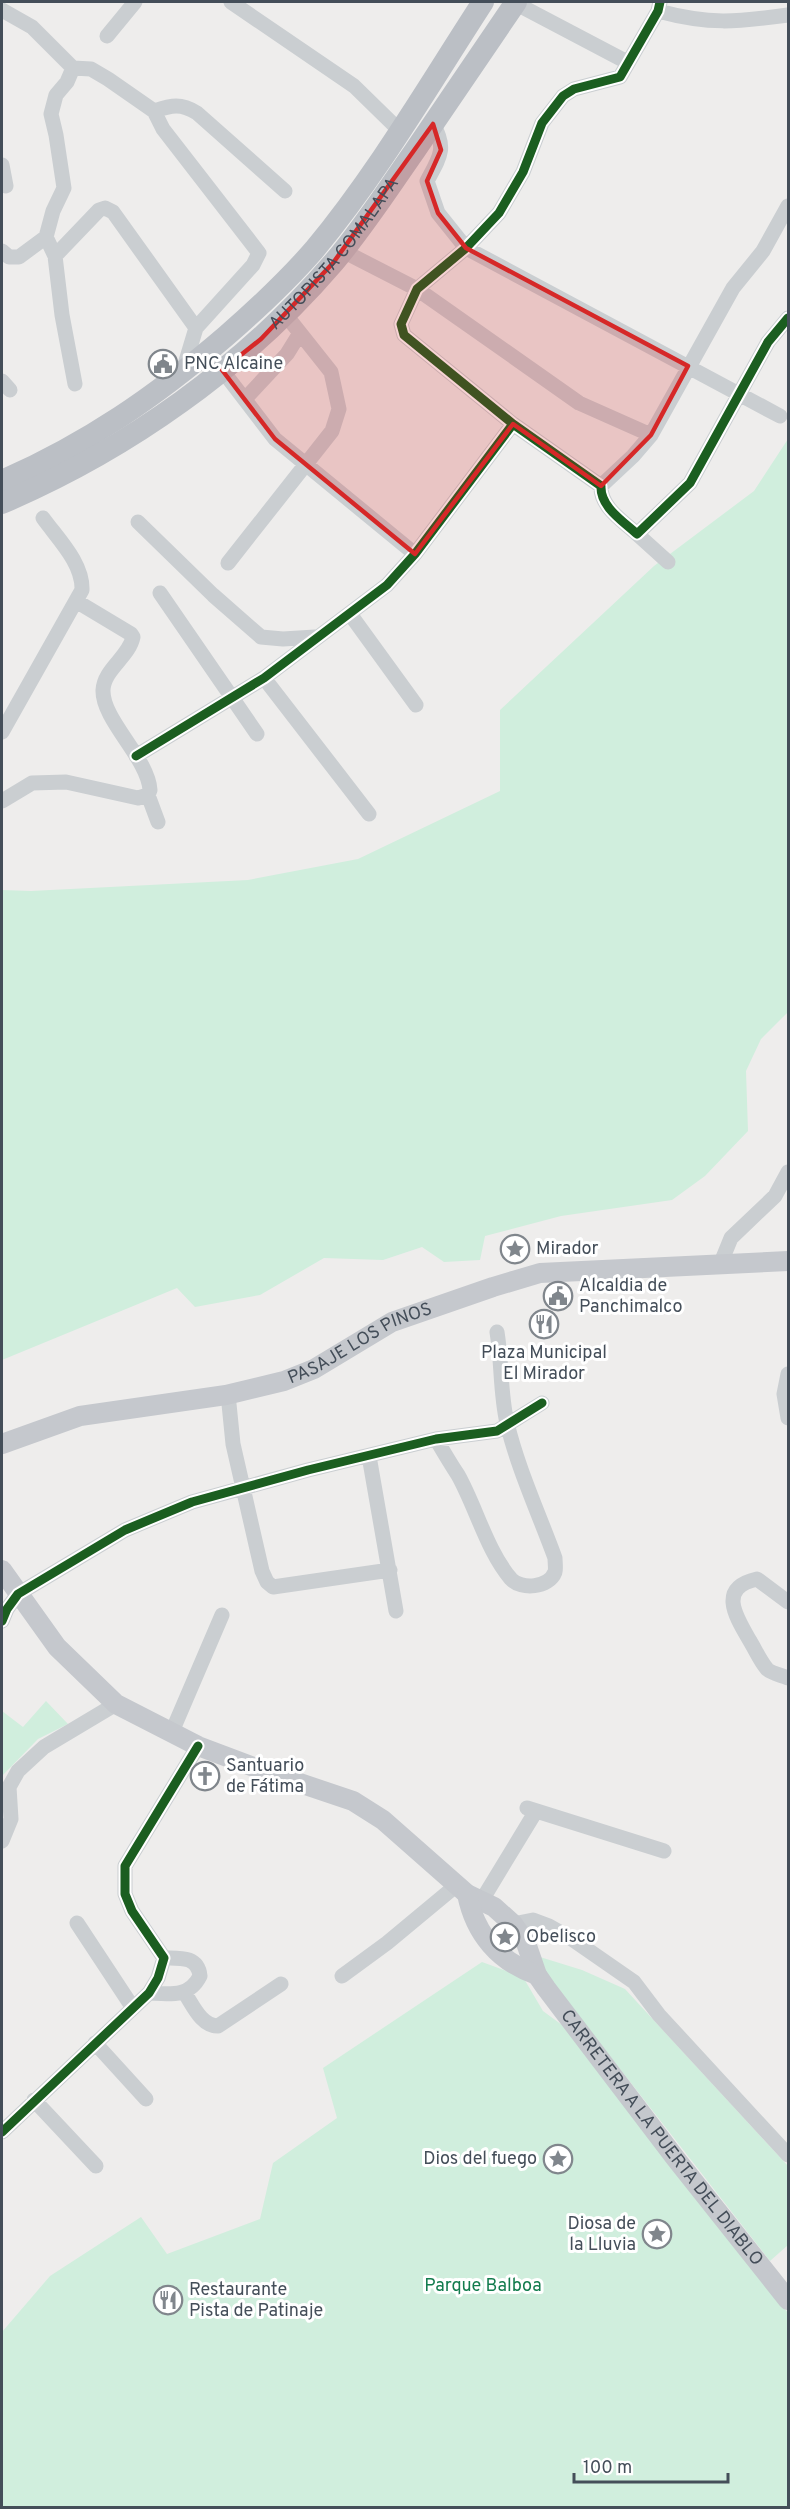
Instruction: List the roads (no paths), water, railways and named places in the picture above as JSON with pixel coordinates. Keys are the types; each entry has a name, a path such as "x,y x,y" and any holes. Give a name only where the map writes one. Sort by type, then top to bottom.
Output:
{"highway":[{"name":"AUTOPISTA COMALAPA","path":"2,481 38,465 114,423 182,373 254,311 313,250 354,197 483,2"},
{"name":"AUTOPISTA COMALAPA","path":"2,504 120,442 172,410 261,339 343,251 516,2"}],"main road":[{"name":"PASAJE LOS PINOS","path":"2,1444 80,1416 228,1394 306,1373 392,1322 528,1276 550,1271 789,1261"},
{"name":"CARRETERA A LA PUERTA DEL DIABLO","path":"2,1570 57,1647 116,1704 198,1746 267,1773 353,1801 398,1831 469,1893 513,1924 531,1953 537,1976 676,2159 789,2300"},
{"name":"CARRETERA A LA PUERTA DEL DIABLO","path":"469,1893 474,1918 486,1940 514,1965 537,1976"}],"street":[{"path":"107,36 135,2"},
{"path":"231,2 354,86 399,130"},
{"path":"516,2 627,62"},
{"path":"601,486 513,424 404,335 401,324 417,289 466,248 499,213 523,172 542,123 563,96 574,89 620,77 659,6 691,20 723,23 789,15"},
{"path":"2,10 32,27 73,68 91,69 154,111 163,129 259,252 254,265 196,328 182,373"},
{"path":"2,250 9,257 19,257 46,237 53,211 64,188 51,114 56,94 67,82 73,68"},
{"path":"154,111 176,104 186,106 198,113 285,191"},
{"path":"433,124 441,139 441,150 427,181 438,213 466,248 780,416"},
{"path":"2,165 6,186"},
{"path":"668,562 607,506 601,496 601,486 633,456 651,435 734,288 763,251 789,206"},
{"path":"55,256 99,210 105,208 113,212 196,328"},
{"path":"46,237 55,256 62,315 75,384"},
{"path":"343,251 417,289 579,403 651,435"},
{"path":"228,562 332,430 339,409 331,372 285,314"},
{"path":"637,534 690,483 768,342 789,318"},
{"path":"244,399 287,354 300,333"},
{"path":"222,370 275,439 416,554"},
{"path":"136,756 233,699 264,678 387,585 416,554 513,424"},
{"path":"2,732 82,590 82,578 71,558 43,519"},
{"path":"138,522 213,595 261,637 315,638"},
{"path":"160,593 257,734"},
{"path":"76,601 131,634 133,638 128,649 107,677 103,687 103,696 151,788 148,795 158,822"},
{"path":"350,614 416,705"},
{"path":"264,678 369,814"},
{"path":"2,801 32,783 66,782 138,798 148,795"},
{"path":"720,1265 731,1238 775,1196 789,1172"},
{"path":"436,1439 461,1481 501,1565 513,1581 524,1587 549,1580 555,1573 555,1558 507,1424 497,1332"},
{"path":"789,1374 784,1394 789,1418"},
{"path":"228,1394 233,1444 262,1571 267,1582 273,1587 390,1569"},
{"path":"2,1621 7,1609 18,1594 125,1530 192,1502 436,1439 496,1431 542,1402"},
{"path":"369,1456 396,1611"},
{"path":"789,1602 757,1579 743,1582 736,1591 732,1605 736,1617 768,1671 789,1678"},
{"path":"171,1734 222,1615"},
{"path":"2,1841 11,1819 9,1788 18,1772 44,1748 116,1704"},
{"path":"164,1958 132,1911 125,1894 125,1866 198,1746"},
{"path":"342,1976 387,1943 469,1893 532,1810 664,1851"},
{"path":"513,1924 533,1920 549,1926 634,1982 658,2015 789,2155"},
{"path":"77,1923 133,2008"},
{"path":"149,1993 179,1994 197,1982 200,1976 199,1968 193,1962 183,1958 164,1958"},
{"path":"2,2132 149,1993 158,1978 164,1958"},
{"path":"184,1992 203,2020 211,2026 218,2026 281,1984"},
{"path":"95,2043 146,2099"},
{"path":"34,2100 96,2166"}],"place":[{"name":"PNC Alcaine","path":"163,364"},
{"name":"Mirador","path":"515,1249"},
{"name":"Alcaldia de Panchimalco","path":"558,1296"},
{"name":"Plaza Municipal El Mirador","path":"544,1324"},
{"name":"Santuario de Fátima","path":"205,1776"},
{"name":"Obelisco","path":"505,1937"},
{"name":"Dios del fuego","path":"558,2159"},
{"name":"Diosa de la Lluvia","path":"657,2234"},
{"name":"Restaurante Pista de Patinaje","path":"168,2300"}],"park label":[{"name":"Parque Balboa","path":"483,2286"}]}
